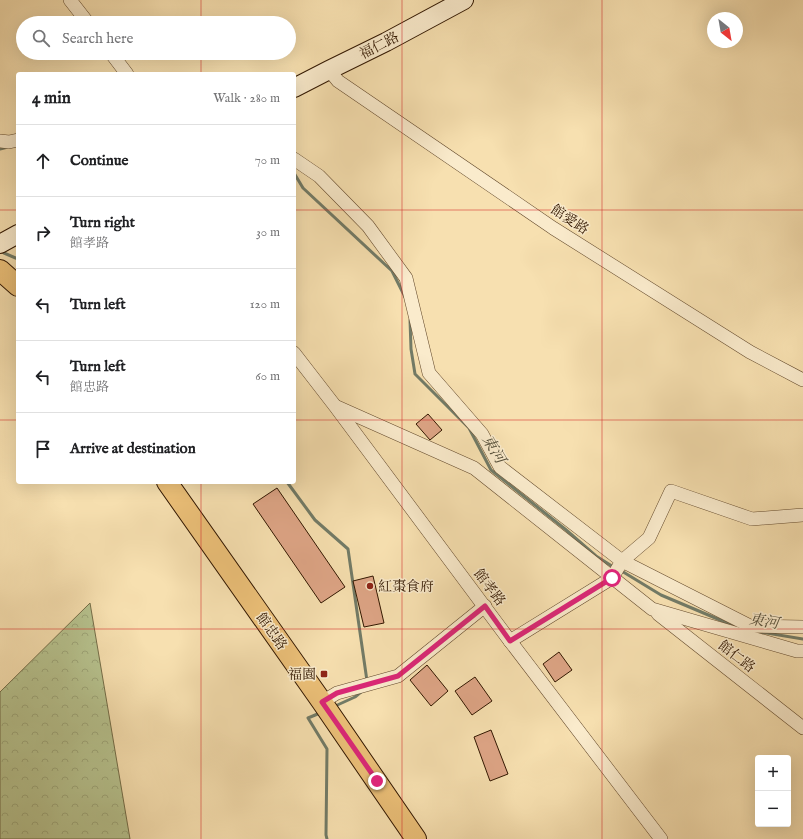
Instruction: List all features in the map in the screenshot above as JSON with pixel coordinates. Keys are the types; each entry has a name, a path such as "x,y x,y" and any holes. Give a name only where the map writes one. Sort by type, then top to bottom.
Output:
{"main road":[{"path":"0,270 16,284"},
{"name":"館忠路","path":"168,484 322,702 416,839"}],"street":[{"path":"70,0 83,16"},
{"name":"福仁路","path":"296,87 386,42 464,0"},
{"path":"116,60 125,72"},
{"name":"館愛路","path":"329,70 338,81 553,228 750,352 803,380"},
{"path":"0,141 9,142 16,140"},
{"path":"296,160 319,176 368,226 406,278 429,373 482,434 500,466 622,562 750,626 803,627"},
{"path":"0,244 16,235"},
{"name":"館孝路","path":"299,366 335,406 510,641 661,839"},
{"name":"館仁路","path":"335,406 474,468 803,728"},
{"path":"510,641 612,578 622,562 649,538 671,491 752,519 803,515"},
{"path":"322,702 337,693 398,676 485,606"},
{"path":"652,609 797,651 803,651"}],"green space":[{"path":"90,603 130,839 0,839 0,692"}],"building":[{"path":"428,414 442,430 430,440 416,424"},
{"path":"277,488 345,587 321,603 253,504"},
{"path":"373,576 384,623 364,627 353,581"},
{"path":"559,652 572,670 555,682 543,664"},
{"path":"427,665 448,691 431,706 410,680"},
{"path":"475,677 492,701 472,715 455,691"},
{"path":"491,730 508,774 490,781 474,737"}],"waterway":[{"name":"東河","path":"0,149 8,147"},
{"name":"東河","path":"296,176 303,188 392,271 405,297"},
{"path":"4,253 16,258"},
{"name":"東河","path":"410,320 411,349 415,374 469,428 491,470 565,529 596,556 615,568"},
{"path":"288,484 315,520 348,549 367,681"},
{"name":"東河","path":"620,570 661,595 739,628"},
{"name":"東河","path":"760,632 803,639"},
{"path":"333,707 355,697 361,692"},
{"path":"320,713 308,718 327,749 327,839"}],"place":[{"name":"紅棗食府","path":"370,586"},
{"name":"福園","path":"324,674"}],"route":[{"path":"377,781 322,702 337,693 398,676 485,606 510,641 612,578"}]}
